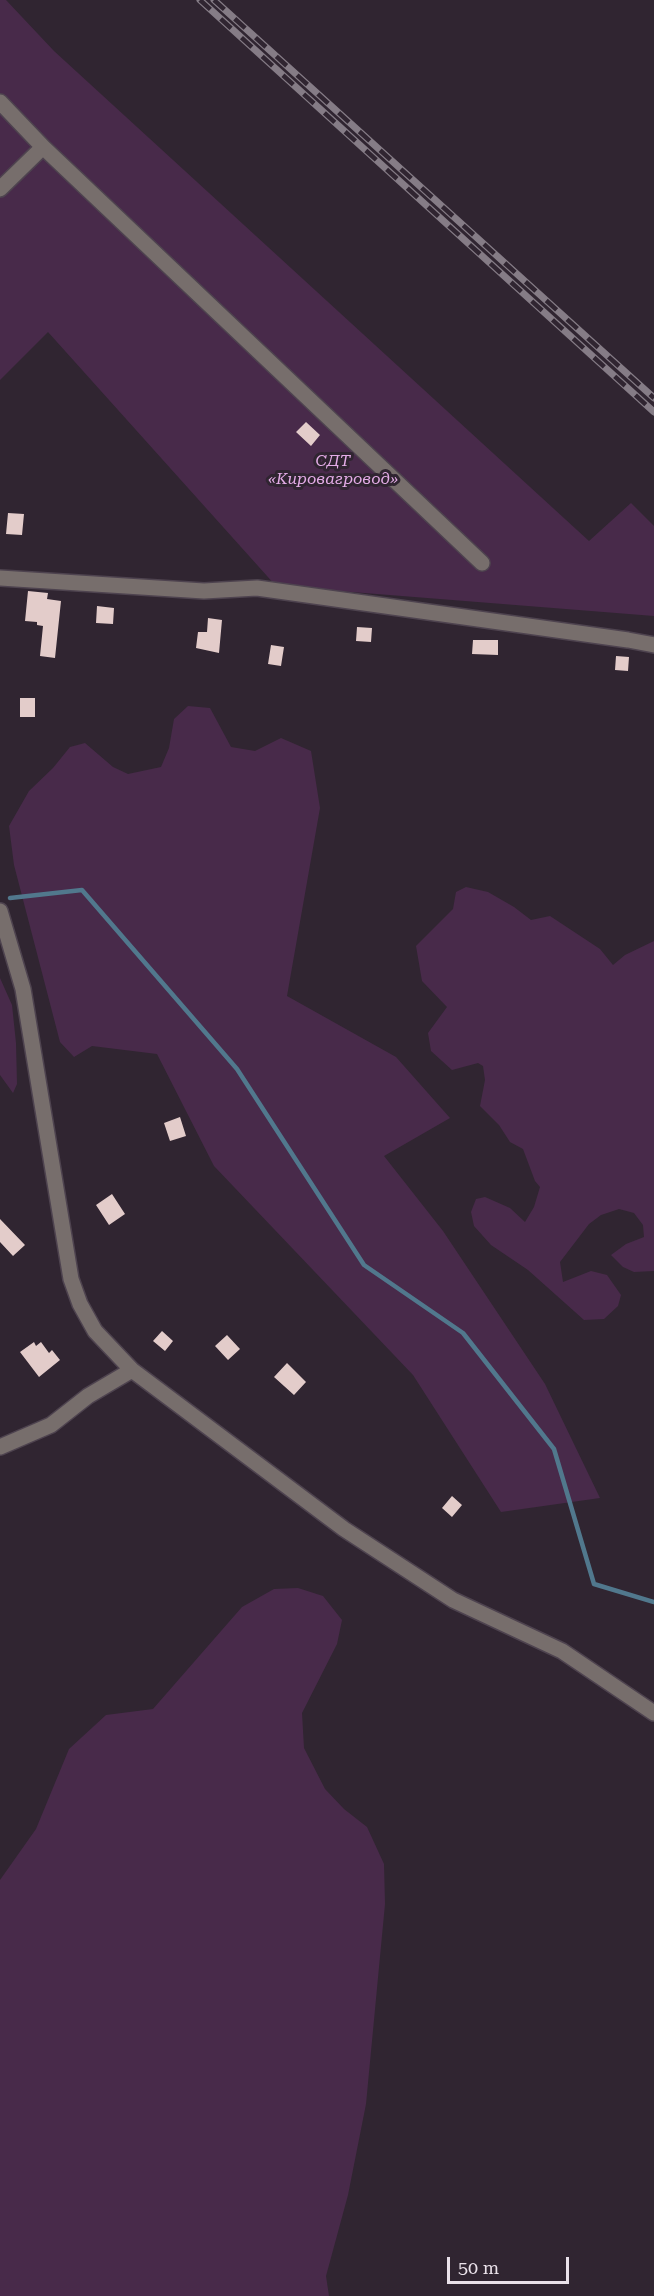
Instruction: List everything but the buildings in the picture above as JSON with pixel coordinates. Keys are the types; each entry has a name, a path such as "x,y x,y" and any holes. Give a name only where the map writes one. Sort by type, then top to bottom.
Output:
{"street":[{"path":"0,102 43,147 482,563"},
{"path":"0,189 43,147"},
{"path":"0,578 204,591 257,588 654,645"},
{"path":"0,911 23,989 71,1279 80,1304 95,1331 132,1370 344,1529 453,1600 562,1651 654,1713"},
{"path":"0,1447 51,1425 88,1396 132,1370"}],"green space":[{"name":"СДТ «Кировагровод»","path":"0,0 6,0 54,51 589,541 631,503 654,526 654,616 276,586 48,332 0,380"},
{"path":"188,706 210,708 231,747 255,751 281,738 311,751 320,808 287,996 396,1057 450,1118 384,1156 443,1231 545,1384 600,1498 501,1512 413,1375 214,1166 157,1054 92,1046 74,1057 60,1042 14,865 9,826 29,791 53,768 70,747 85,743 113,767 128,774 161,767 169,748 174,719"},
{"path":"466,887 488,892 531,920 550,916 600,949 613,965 625,955 654,941 654,1271 634,1272 623,1267 611,1255 626,1244 644,1237 643,1225 634,1213 619,1209 601,1215 589,1224 560,1262 563,1282 591,1271 607,1275 621,1295 618,1306 604,1319 584,1320 528,1270 491,1245 474,1226 471,1212 476,1199 485,1197 510,1208 525,1222 534,1207 540,1187 535,1181 523,1149 510,1142 499,1125 480,1106 485,1080 483,1066 478,1063 452,1070 431,1051 428,1033 447,1007 422,981 416,946 453,909 456,892"},
{"path":"0,978 12,1005 17,1084 13,1093 0,1075"},
{"path":"298,1588 323,1596 342,1620 337,1644 302,1713 304,1748 325,1789 344,1809 367,1827 384,1864 385,1904 366,2104 348,2195 326,2276 329,2296 0,2296 0,1880 36,1829 69,1749 106,1715 153,1709 242,1607 274,1589"}],"waterway":[{"path":"10,898 82,890 237,1069 364,1265 463,1333 554,1449 594,1584 654,1602"}],"railway":[{"path":"200,0 654,412"},
{"path":"214,0 654,398"}]}
